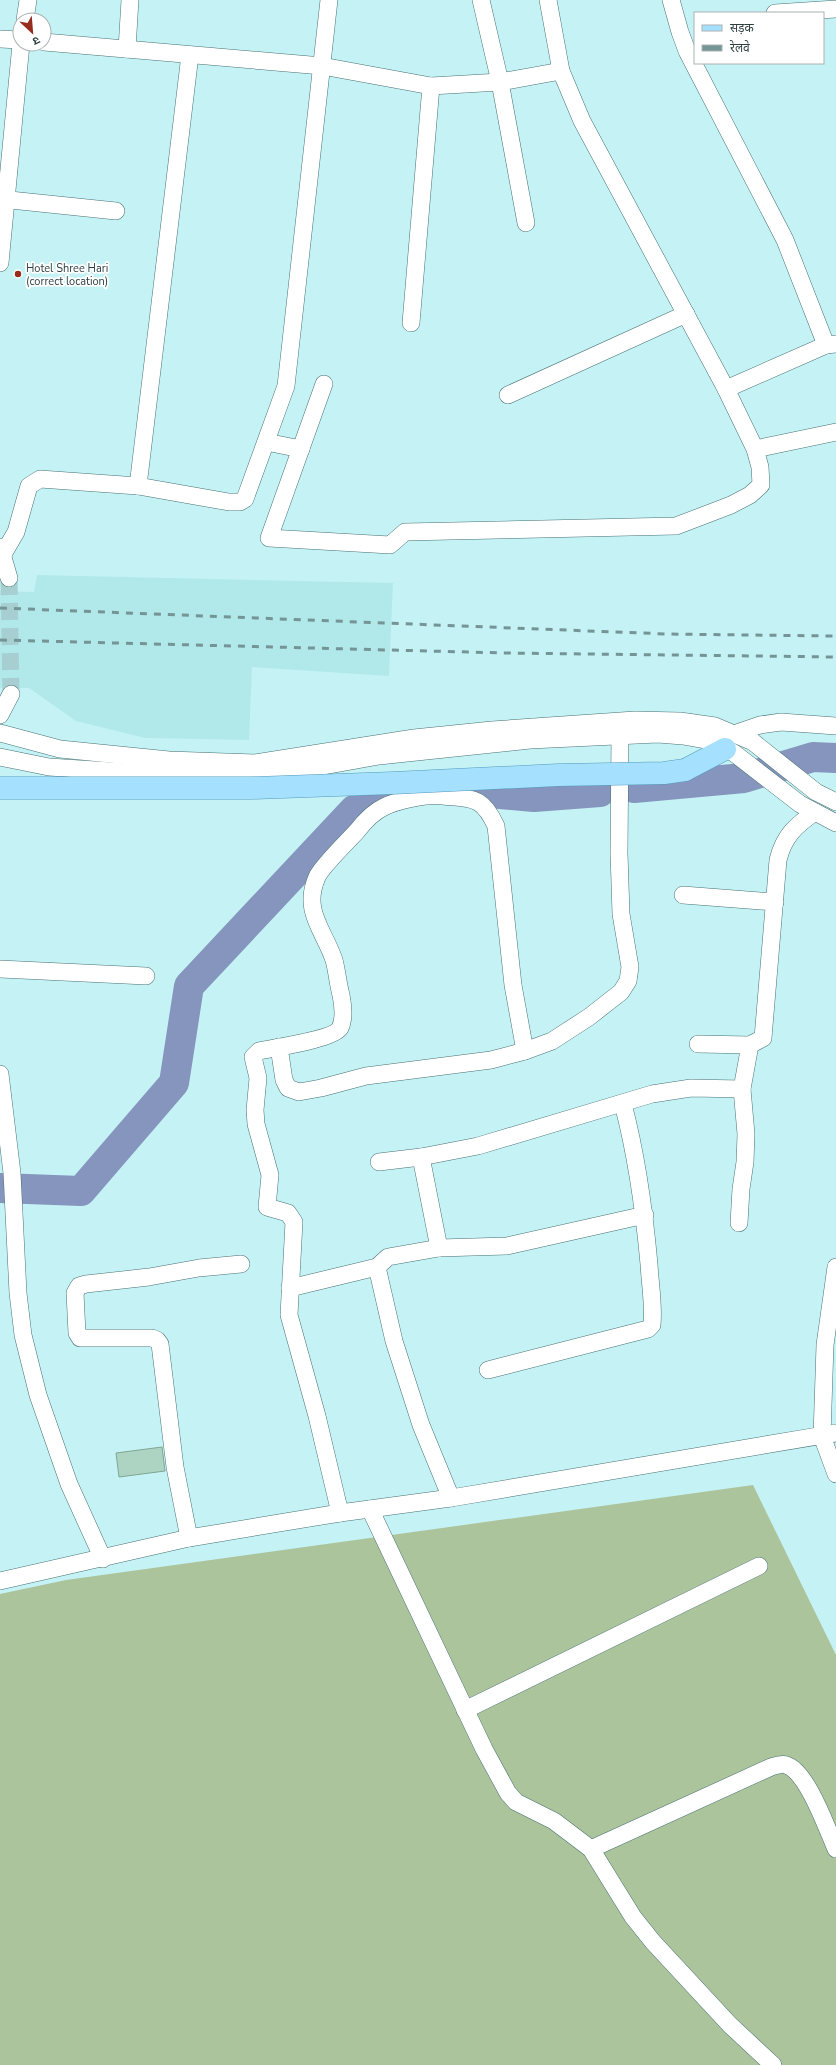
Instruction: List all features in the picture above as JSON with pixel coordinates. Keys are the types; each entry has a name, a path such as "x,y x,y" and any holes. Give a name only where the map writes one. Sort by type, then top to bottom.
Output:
{"main road":[{"path":"0,788 260,787 393,783 558,775 664,773 684,770 726,744"}],"street":[{"path":"26,12 28,0"},
{"path":"127,50 130,0"},
{"path":"9,578 1,552 16,532 26,493 33,482 40,479 138,486 217,501 240,502 245,499 286,386 328,0"},
{"path":"481,0 500,82 526,223"},
{"path":"324,384 270,538 390,546 405,532 676,526 731,505 750,495 761,485 760,467 755,449 726,389 582,121 561,70 548,0"},
{"path":"671,0 687,51 785,240 831,344 726,389"},
{"path":"791,12 836,9"},
{"path":"0,39 12,40"},
{"path":"52,43 322,66 431,86 500,82 561,70"},
{"path":"0,263 3,200 21,52"},
{"path":"138,486 190,55"},
{"path":"411,323 431,86"},
{"path":"3,200 116,211"},
{"path":"508,395 686,314"},
{"path":"755,449 836,432"},
{"path":"266,442 301,449"},
{"path":"0,715 11,694"},
{"path":"0,733 60,749 169,760 255,762 414,738 492,730 635,720 680,721 715,726 726,744 807,808 836,823"},
{"path":"726,744 760,725 781,722 836,726"},
{"path":"0,757 49,767 220,778 257,778 379,756 530,740 658,734 683,736 726,744 753,742 816,792 836,802"},
{"path":"279,1047 284,1080 288,1088 299,1092 321,1088 366,1076 491,1060 525,1051 552,1041 589,1017 621,992 628,981 630,967 620,906 620,736"},
{"path":"340,1513 317,1416 289,1315 294,1222 288,1213 267,1207 270,1175 258,1133 255,1110 258,1078 253,1056 259,1051 319,1039 340,1029 343,1006 334,960 315,922 312,898 318,876 367,819 384,807 405,801 438,795 476,799 490,812 496,826 513,985 525,1051"},
{"path":"698,1044 750,1046 763,1038 778,860 782,846 807,808"},
{"path":"683,895 775,902"},
{"path":"0,969 146,976"},
{"path":"739,1223 746,1134 742,1089 750,1046"},
{"path":"0,1074 12,1173 18,1293 23,1335 38,1395 69,1484 103,1558"},
{"path":"379,1162 421,1157 478,1146 623,1104 652,1094 691,1088 742,1089"},
{"path":"488,1370 648,1329 652,1325 645,1215 637,1162 623,1104"},
{"path":"421,1157 439,1248"},
{"path":"290,1288 377,1267 388,1257 439,1248 507,1246 645,1215"},
{"path":"189,1538 175,1467 160,1344 157,1340 152,1338 80,1338 77,1333 75,1293 79,1286 86,1284 149,1277 199,1268 241,1264"},
{"path":"377,1267 394,1341 421,1425 451,1498"},
{"path":"836,1267 830,1343 829,1435 836,1474"},
{"path":"0,1581 189,1538 340,1513 451,1498 829,1435"},
{"path":"370,1509 465,1710 508,1793 516,1802 554,1821 591,1849 633,1917 653,1942 730,2025 773,2065"},
{"path":"465,1710 758,1566"},
{"path":"591,1849 771,1766 785,1764 796,1770 807,1787 836,1849"}],"shaded area":[{"path":"37,575 393,583 389,676 252,667 249,740 145,738 76,721 29,688 0,688 0,591 34,592"}],"green space":[{"path":"753,1485 836,1655 836,2065 0,2065 0,1594 66,1580"}],"building":[{"path":"162,1447 165,1471 119,1477 116,1453"}],"waterway":[{"path":"634,788 744,778 813,757 836,758"},
{"path":"0,1188 81,1191 174,1083 189,986 354,810 422,787 534,797 600,792"}],"tunnel":[{"path":"9,578 11,694"}],"railway":[{"path":"0,608 667,634 836,636"},
{"path":"0,640 506,653 836,657"}],"place":[{"name":"Hotel Shree Hari (correct location)","path":"18,274"}]}
